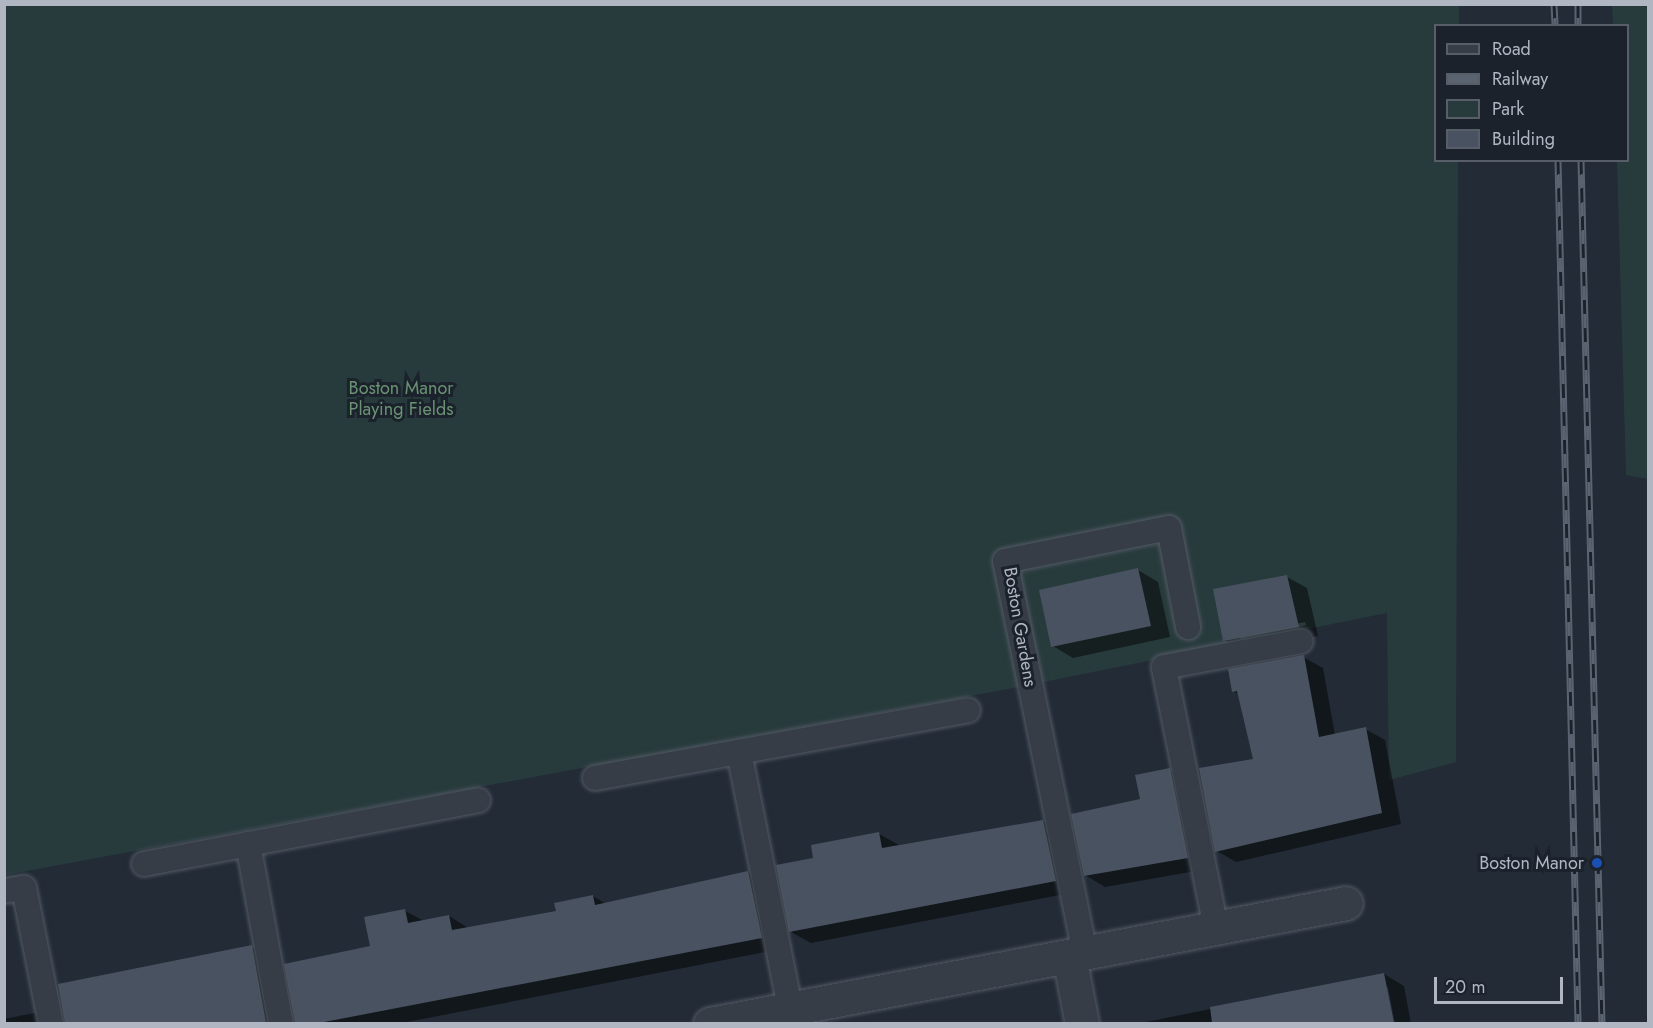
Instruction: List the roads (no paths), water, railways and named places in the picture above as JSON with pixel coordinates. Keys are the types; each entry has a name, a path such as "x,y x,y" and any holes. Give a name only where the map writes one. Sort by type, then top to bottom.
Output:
{"street":[{"path":"710,1023 770,1015 1346,903"},
{"name":"Boston Gardens","path":"1077,954 1082,1023"}],"lane":[{"name":"Boston Gardens","path":"1077,954 1005,561 1169,528 1188,627"},
{"path":"1216,928 1164,667 1301,642"},
{"path":"595,778 968,710"},
{"path":"739,752 770,1015"},
{"path":"144,864 478,800"},
{"path":"248,844 281,1023"},
{"path":"4,891 24,888 51,1023"}],"railway":[{"path":"1554,4 1555,24"},
{"path":"1578,4 1578,24"},
{"path":"1558,162 1578,1024"},
{"path":"1581,162 1602,1024"}],"place":[{"name":"Boston Manor","path":"1597,863"}],"park label":[{"name":"Boston Manor Playing Fields","path":"401,399"}]}
